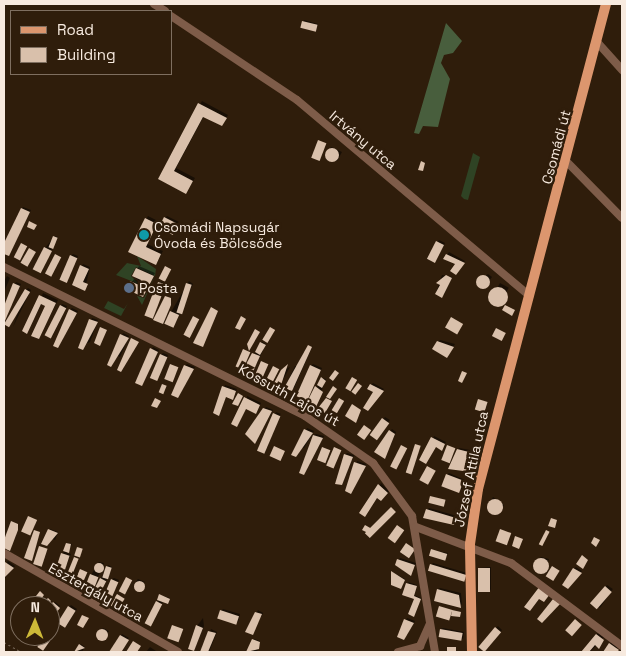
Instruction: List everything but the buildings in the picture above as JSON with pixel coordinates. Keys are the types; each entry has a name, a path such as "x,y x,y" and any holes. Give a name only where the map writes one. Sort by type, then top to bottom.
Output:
{"main road":[{"name":"Csomádi út","path":"530,296 567,162 606,4"},
{"name":"József Attila utca","path":"472,652 470,544 480,479 530,296"}],"street":[{"name":"Irtvány utca","path":"172,17 298,100 530,296"},
{"path":"597,42 622,70"},
{"path":"567,162 622,218"},
{"name":"Kossuth Lajos út","path":"4,267 151,336 326,428 389,479 416,527 435,652"},
{"path":"416,527 470,544 511,563 622,646"},
{"name":"Esztergály utca","path":"4,553 178,652"},
{"path":"398,652 420,646 431,622"}],"path":[{"path":"4,642 21,652"}],"green space":[{"path":"446,23 462,41 453,53 444,55 441,63 450,79 438,127 423,126 419,134 414,133"},
{"path":"473,153 480,157 468,200 461,196"},
{"path":"137,256 156,269 155,276 136,267 131,276 139,284 116,275 127,263 141,266"},
{"path":"155,276 142,305 137,296 144,298"},
{"path":"108,301 124,309 128,303 121,316 104,308"}],"place":[{"name":"Csomádi Napsugár Óvoda és Bölcsőde","path":"144,235"},
{"name":"Posta","path":"129,288"}]}
